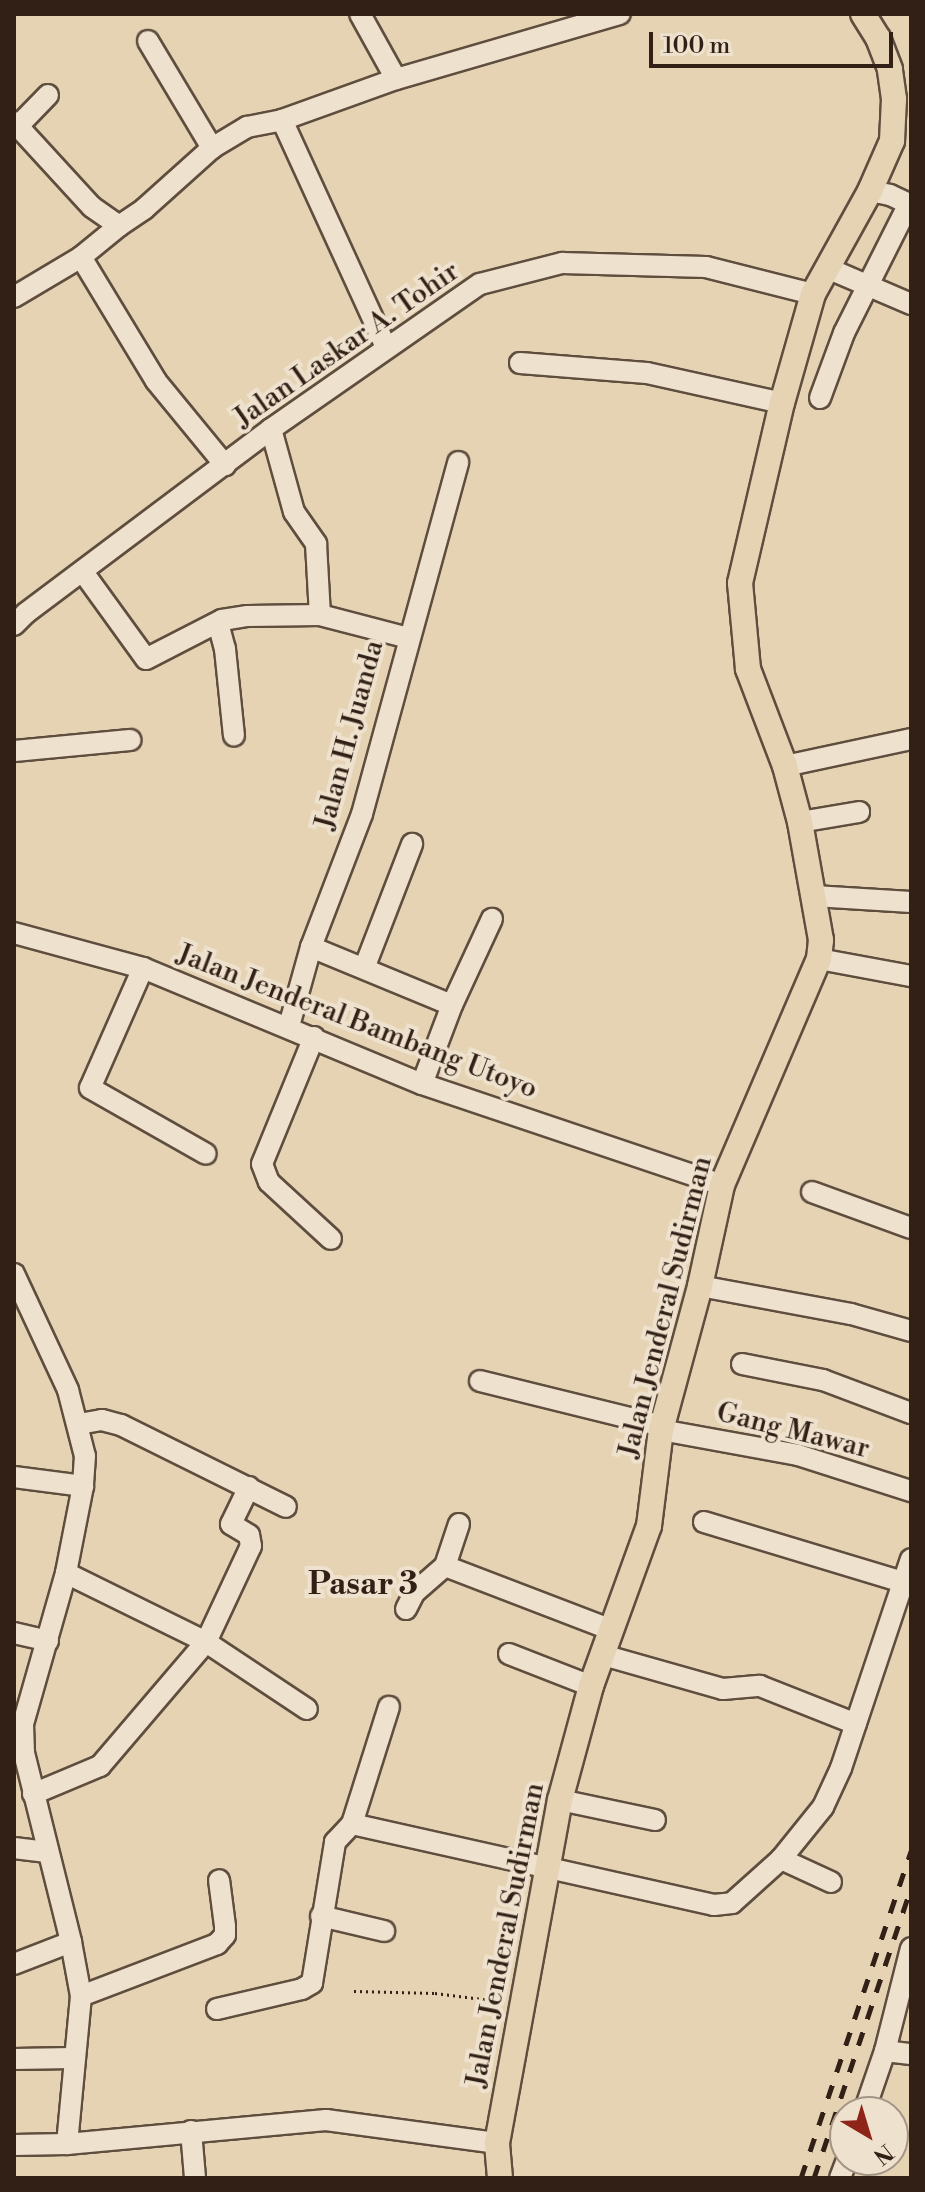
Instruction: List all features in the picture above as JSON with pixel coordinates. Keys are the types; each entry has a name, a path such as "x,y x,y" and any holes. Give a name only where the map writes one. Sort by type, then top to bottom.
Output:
{"main road":[{"name":"Jalan Jenderal Sudirman","path":"500,2178 497,2143 545,1867 560,1800 591,1686 649,1526 662,1428 700,1286 722,1185 819,959 821,940 800,822 785,766 748,669 740,583 782,403 813,294 870,191 892,141 902,100 878,38 863,14"}],"street":[{"path":"360,14 396,79"},
{"path":"14,297 81,257 144,209 212,148 247,127 282,120 558,23 620,14"},
{"path":"148,41 212,148"},
{"path":"48,95 16,124 92,207 119,226"},
{"path":"282,120 386,347"},
{"path":"820,398 828,370 910,204 870,191"},
{"path":"81,257 156,381 225,465"},
{"name":"Jalan Laskar A. Tohir","path":"14,625 271,429 480,284 562,263 706,267 813,294"},
{"path":"827,268 911,304"},
{"path":"520,363 647,373 782,403"},
{"path":"271,429 293,508 316,544 320,615"},
{"path":"408,638 421,607 458,462"},
{"name":"Jalan H. Juanda","path":"83,572 146,659 218,623 248,616 320,615 408,638 362,814 311,947 289,1026"},
{"path":"218,623 225,649 234,736"},
{"path":"785,766 911,739"},
{"path":"14,751 130,740"},
{"path":"800,822 859,812"},
{"path":"365,966 412,844"},
{"path":"814,896 911,902"},
{"path":"422,1084 452,1005 492,919"},
{"name":"Jalan Jenderal Bambang Utoyo","path":"14,933 143,968 289,1026 422,1084 722,1185"},
{"path":"311,947 365,966 452,1005"},
{"path":"819,959 911,976"},
{"path":"143,968 90,1088 206,1154"},
{"path":"314,1037 262,1164 269,1182 331,1239"},
{"path":"812,1192 911,1228"},
{"path":"14,1274 79,1424 85,1456 83,1486 66,1573 23,1724 19,1752 33,1794 71,1942 81,1996 67,2144"},
{"path":"700,1286 851,1314 911,1331"},
{"path":"742,1364 823,1380 911,1413"},
{"name":"Gang Mawar","path":"480,1381 662,1428 798,1455 911,1491"},
{"path":"79,1424 102,1420 121,1425 286,1507"},
{"path":"14,1477 83,1486"},
{"path":"33,1794 100,1766 206,1642 251,1546 249,1535 231,1524 249,1487"},
{"path":"704,1522 903,1582"},
{"path":"406,1609 414,1593 445,1566 459,1524"},
{"path":"352,1824 725,1905 742,1897 781,1859 823,1807 856,1724 911,1559"},
{"path":"445,1566 612,1630"},
{"path":"66,1573 206,1642 307,1709"},
{"path":"14,1633 48,1641"},
{"path":"509,1654 591,1686"},
{"path":"603,1655 723,1689 760,1686 856,1724"},
{"path":"217,2009 302,1989 312,1983 335,1842 352,1824 389,1707"},
{"path":"560,1800 655,1820"},
{"path":"14,1848 47,1852"},
{"path":"781,1859 831,1882"},
{"path":"81,1996 217,1944 225,1935 219,1880"},
{"path":"321,1916 384,1931"},
{"path":"14,1964 71,1942"},
{"path":"870,2096 885,2051 910,1953"},
{"path":"885,2051 911,2054"},
{"path":"14,2059 73,2058"},
{"path":"14,2145 67,2144 326,2120 497,2143"},
{"path":"191,2131 195,2178"}],"path":[{"path":"354,1991 435,1993 520,2005"}],"railway":[{"path":"801,2178 911,1851"},
{"path":"814,2178 911,1888"}],"district":[{"name":"Pasar 3","path":"363,1584"}]}
